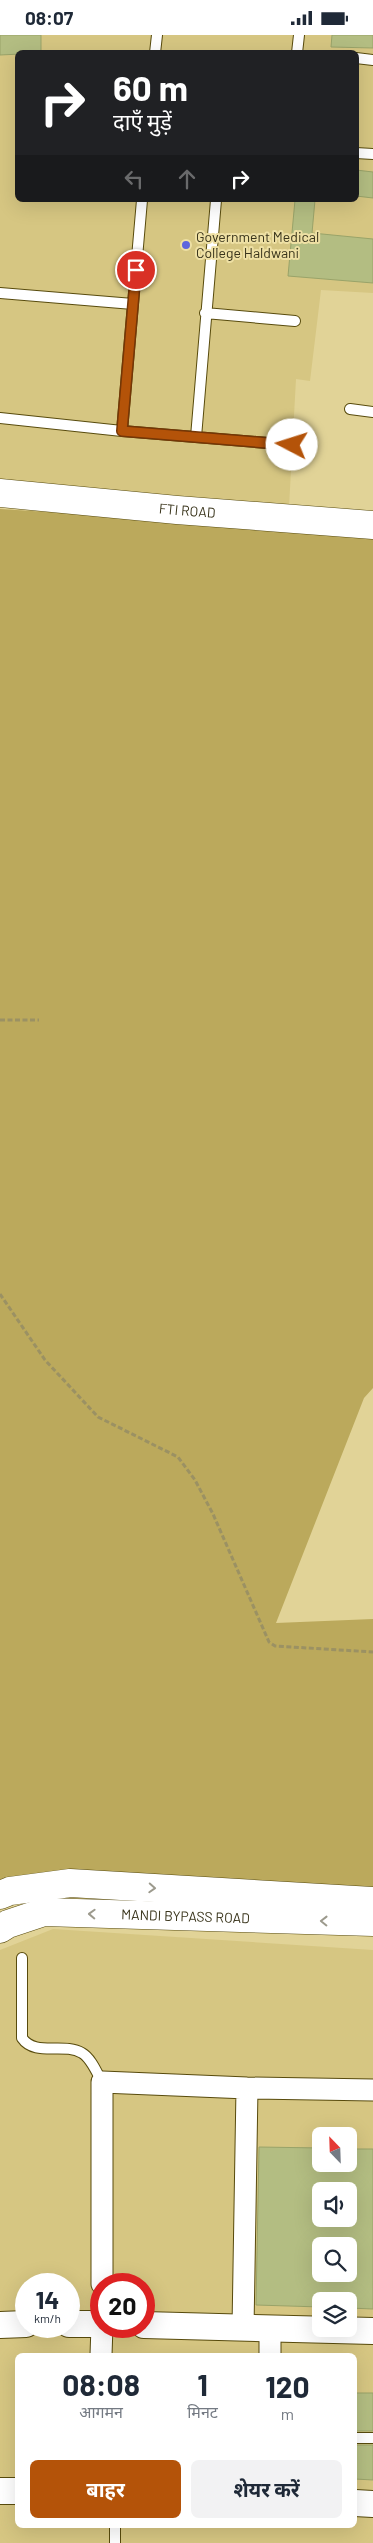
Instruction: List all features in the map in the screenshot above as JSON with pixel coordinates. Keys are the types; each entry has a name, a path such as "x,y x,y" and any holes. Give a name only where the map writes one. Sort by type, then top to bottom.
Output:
{"main road":[{"name":"FTI ROAD","path":"0,493 177,510 373,525"},
{"name":"MANDI BYPASS ROAD","path":"0,1895 10,1891 70,1883 373,1901"},
{"name":"MANDI BYPASS ROAD","path":"0,1929 8,1924 44,1912 373,1922"}],"street":[{"path":"102,2273 102,2082 247,2088 373,2089"},
{"path":"243,2328 247,2088"},
{"path":"0,2325 15,2325"},
{"path":"155,2325 373,2331"},
{"path":"270,2329 270,2353"},
{"path":"101,2353 102,2338"},
{"path":"0,2491 15,2491"},
{"path":"357,2503 373,2504"}],"lane":[{"path":"155,50 157,35"},
{"path":"297,50 299,35"},
{"path":"359,58 373,60"},
{"path":"359,153 373,154"},
{"path":"122,431 142,202"},
{"path":"196,437 216,202"},
{"path":"0,293 133,305"},
{"path":"205,313 295,321"},
{"path":"350,409 373,412"},
{"path":"0,418 122,431 292,445"},
{"path":"22,1958 22,2038 31,2047 75,2050 83,2053 102,2082"},
{"path":"357,2438 373,2438"},
{"path":"114,2528 115,2543"}],"path":[{"path":"0,1020 39,1020"},
{"path":"0,1294 45,1360 98,1417 178,1457 195,1480 213,1514 269,1642 275,1646 373,1652"}],"shaded area":[{"name":"Government Medical College Haldwani","path":"0,35 373,35 373,293 321,290 310,381 296,379 289,507 0,482"},
{"path":"0,509 373,532 373,1388 364,1398 276,1623 373,1619 373,1889 0,1887"},
{"path":"53,1929 373,1950 373,2543 0,2543 0,1950"}],"building":[{"path":"0,35 41,35 41,50 15,50 15,54 0,55"},
{"path":"332,35 373,35 373,48 331,47"},
{"path":"359,170 373,172 373,198 359,196"},
{"path":"295,202 315,202 312,233 373,239 373,283 288,276"},
{"path":"259,2147 312,2148 312,2173 358,2173 358,2149 373,2149 373,2309 357,2308 357,2292 312,2292 312,2307 256,2305"},
{"path":"357,2393 373,2393 373,2431 357,2431"},
{"path":"357,2445 373,2445 373,2480 357,2479"}],"place":[{"name":"Government Medical College Haldwani","path":"186,245"}],"route":[{"path":"136,270 122,431 292,445"}]}
